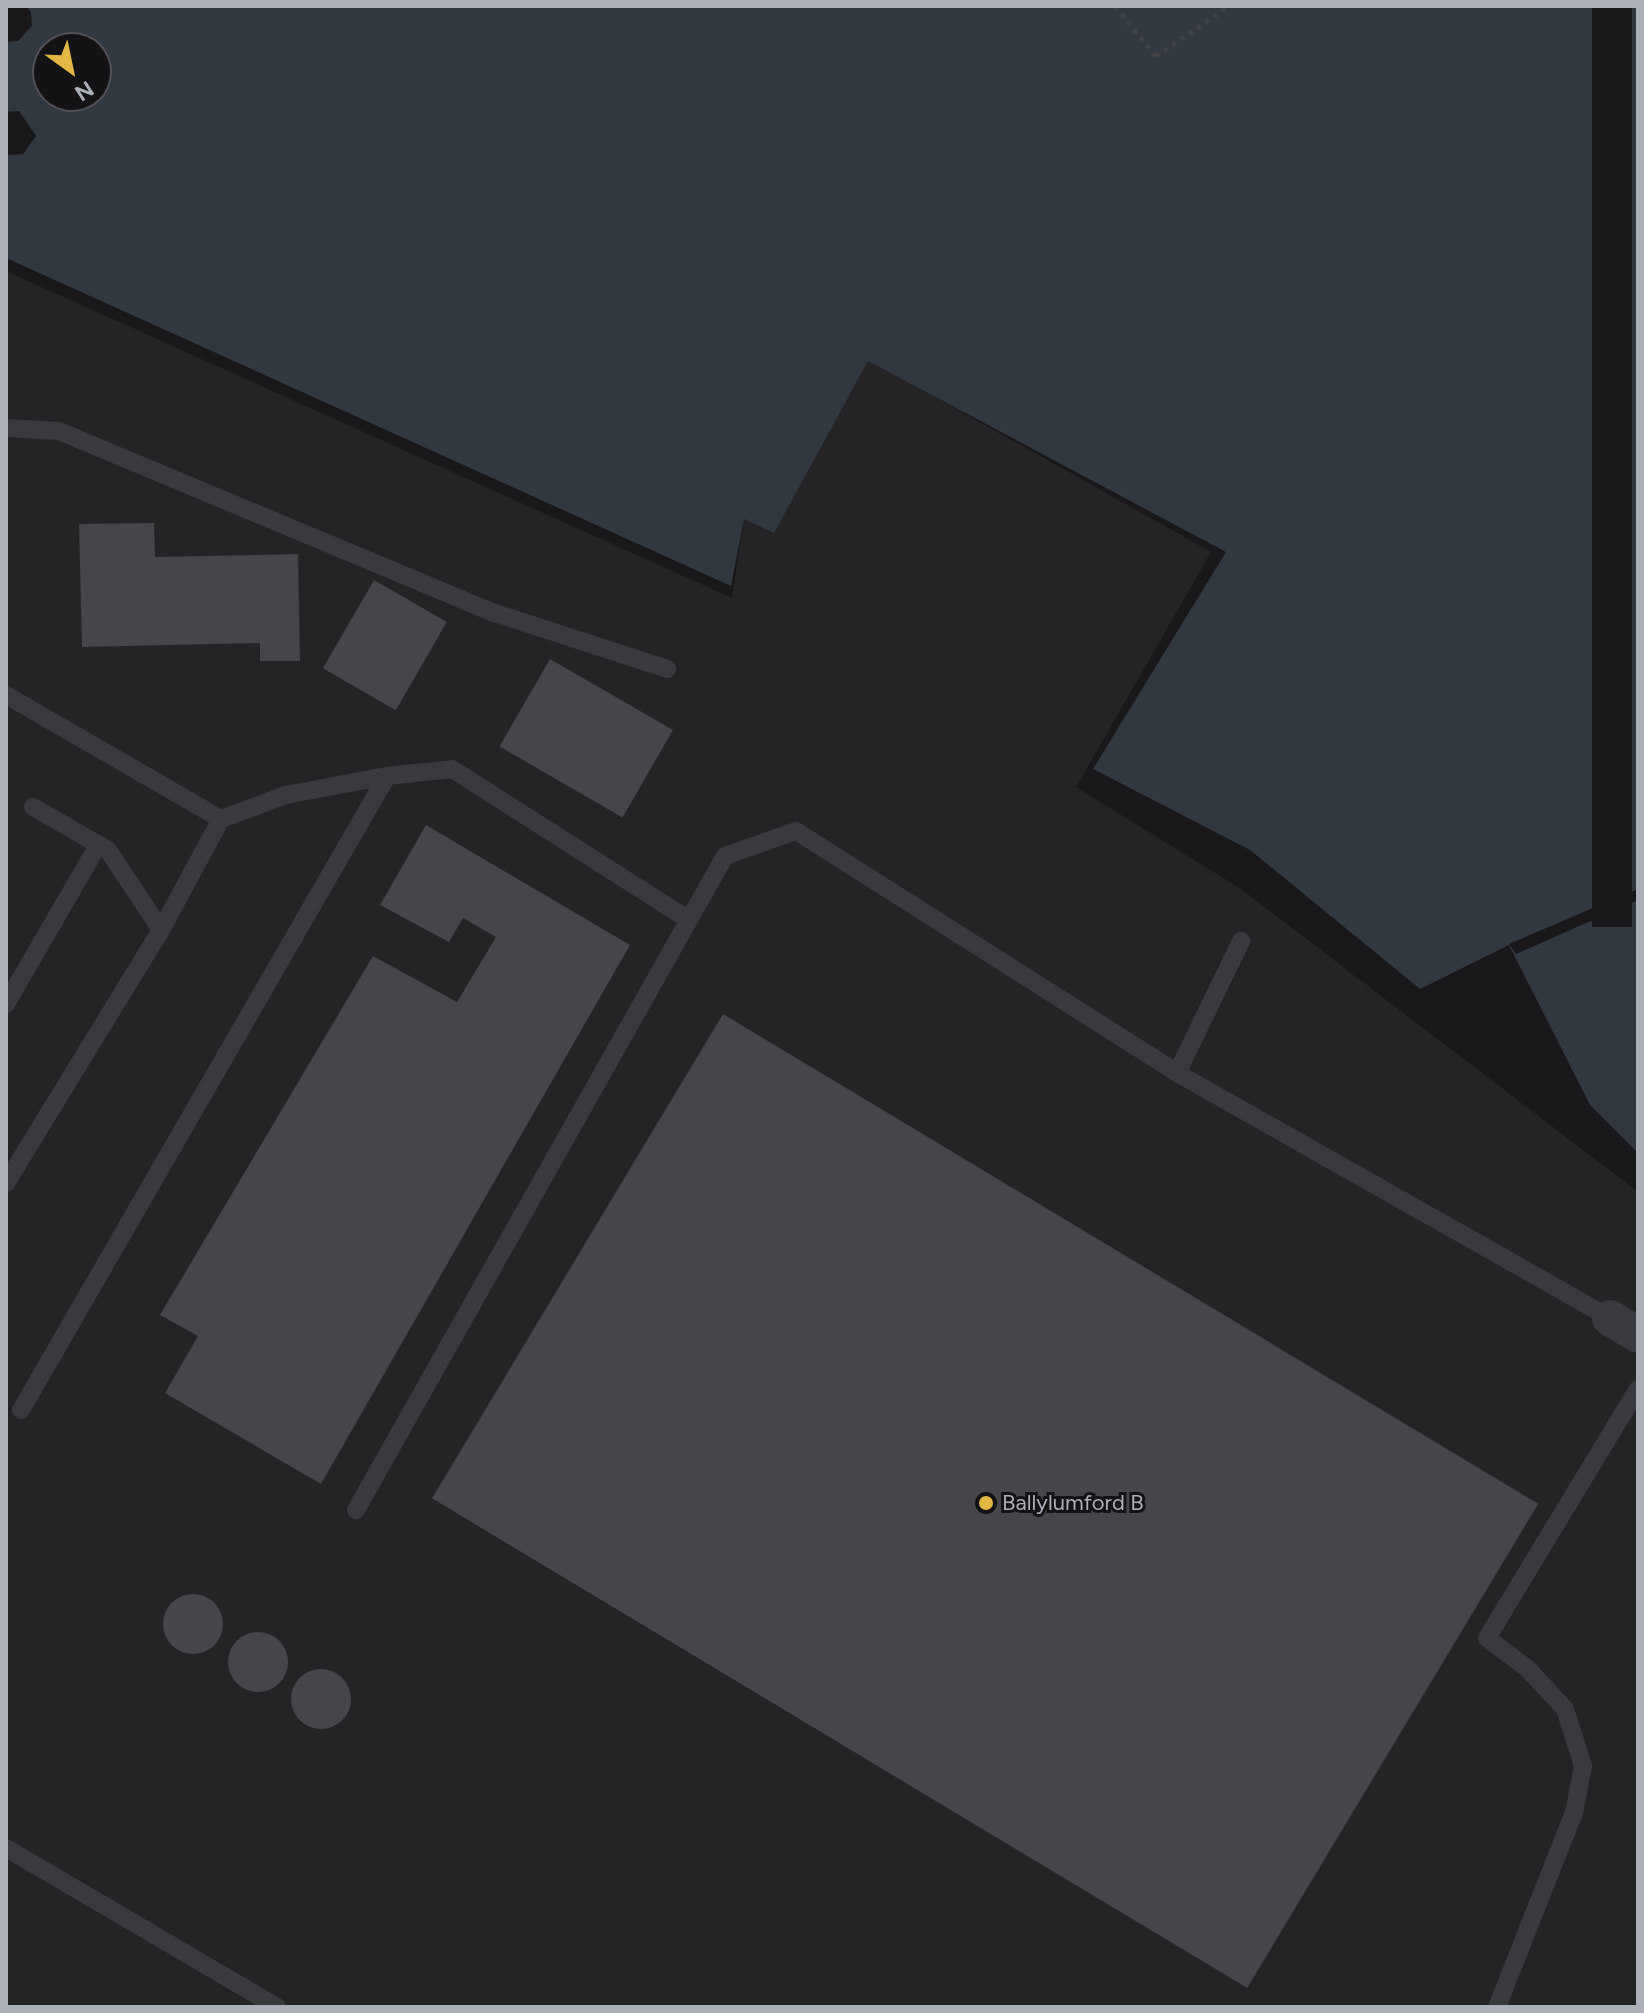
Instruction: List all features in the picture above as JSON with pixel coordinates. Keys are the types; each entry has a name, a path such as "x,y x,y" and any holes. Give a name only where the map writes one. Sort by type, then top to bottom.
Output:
{"lane":[{"path":"6,428 59,431 495,613 667,669"},
{"path":"6,695 221,819"},
{"path":"6,1183 161,930 221,819 286,795 387,776 452,769 686,918"},
{"path":"21,1410 387,776"},
{"path":"33,807 108,850 161,930"},
{"path":"356,1510 686,918 725,856 796,831 1177,1073 1624,1326"},
{"path":"6,1004 98,845"},
{"path":"1177,1073 1241,941"},
{"path":"1497,2007 1574,1813 1583,1766 1565,1709 1528,1669 1487,1638 1638,1389"},
{"path":"6,1848 277,2007"}],"path":[{"path":"1115,6 1156,56 1229,6"}],"shaded area":[{"path":"6,6 1638,6 1638,1153 1590,1105 1509,945 1420,989 1250,850 1093,769 1226,552 868,361 774,533 744,519 731,586 6,258"},
{"path":"6,271 732,598 744,518 866,358 1211,552 1076,787 1241,889 1638,1192 1638,2007 6,2007"}],"pier":[{"path":"6,6 26,6 31,12 32,26 18,41 6,42"},
{"path":"1592,6 1632,6 1632,927 1592,927"},
{"path":"19,111 36,136 23,154 6,155 6,112"},
{"path":"1638,889 1638,900 1516,954 1509,944"}],"building":[{"path":"154,523 155,557 298,554 300,661 260,661 260,643 82,647 79,524"},
{"path":"374,580 447,622 396,710 323,668"},
{"path":"550,659 673,730 622,817 500,746"},
{"path":"426,825 630,945 321,1484 165,1393 198,1336 160,1315 373,956 457,1002 496,937 463,918 449,942 380,905"},
{"name":"Ballylumford B","path":"723,1014 1538,1504 1247,1988 432,1498"},
{"path":"193,1594 204,1596 214,1603 221,1613 221,1635 214,1645 204,1652 193,1654 182,1652 172,1645 165,1635 163,1624 165,1613 172,1603 182,1596"},
{"path":"258,1632 269,1634 279,1641 286,1651 286,1673 279,1683 269,1690 258,1692 247,1690 237,1683 230,1673 228,1662 230,1651 237,1641 247,1634"},
{"path":"321,1669 332,1671 342,1678 349,1688 349,1710 342,1720 332,1727 321,1729 310,1727 300,1720 293,1710 291,1699 293,1688 300,1678 310,1671"}],"place":[{"name":"Ballylumford B","path":"986,1503"}]}
